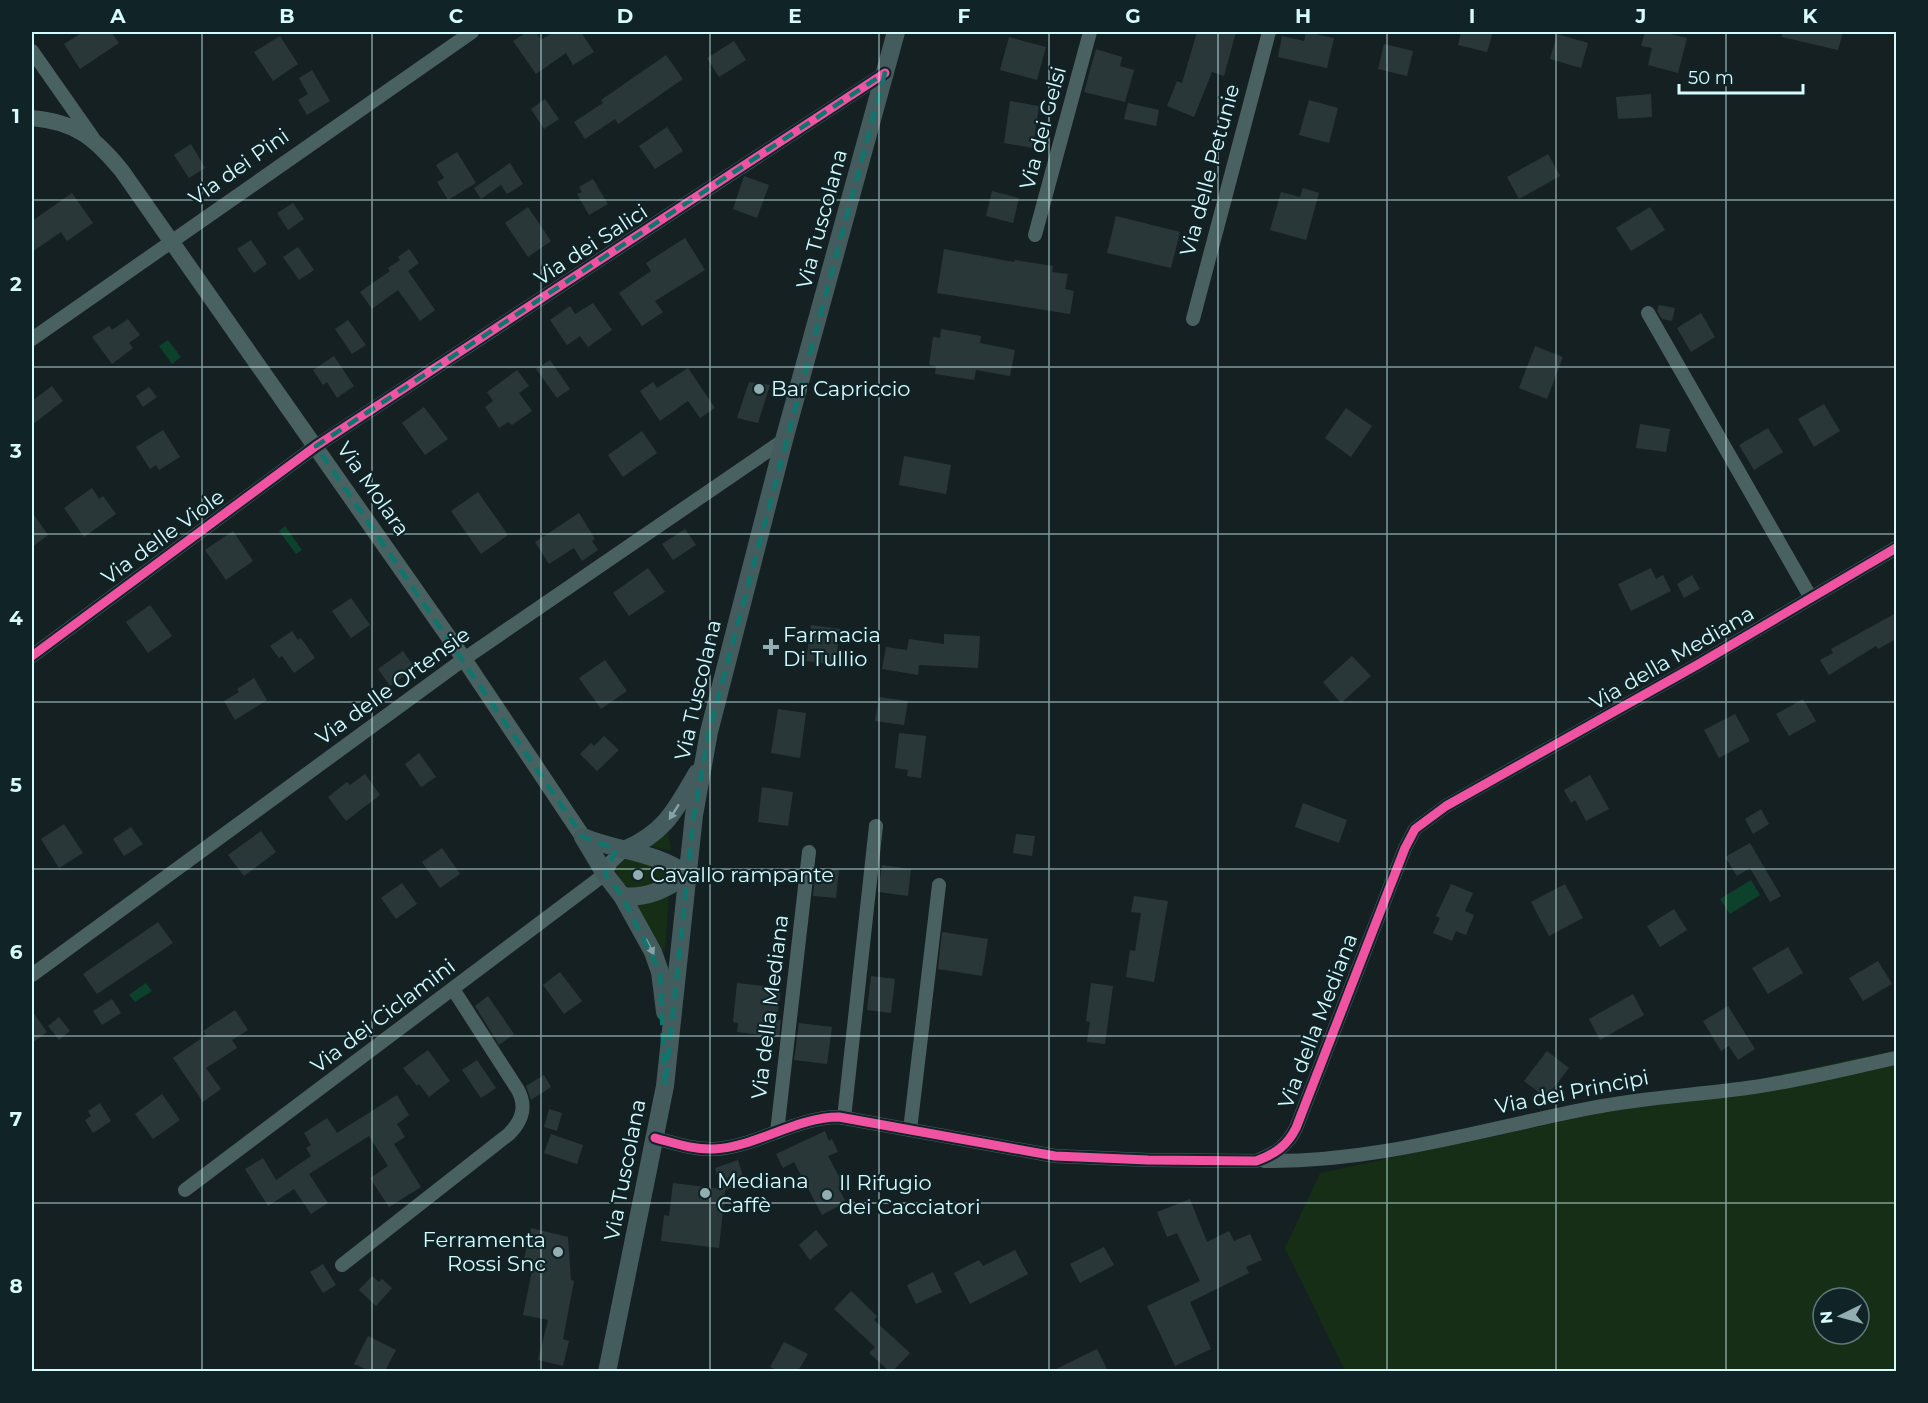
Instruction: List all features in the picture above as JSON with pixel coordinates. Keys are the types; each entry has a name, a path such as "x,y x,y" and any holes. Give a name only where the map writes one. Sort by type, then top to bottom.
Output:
{"main road":[{"name":"Via Tuscolana","path":"607,1371 665,1086 694,815 703,761 784,440 896,32"},
{"path":"624,850 647,839 668,821 703,761"},
{"path":"584,837 610,847 658,858 688,875"},
{"path":"584,837 605,874 622,896 653,952 660,972 665,1001 665,1086"},
{"path":"622,896 651,895 688,875"}],"street":[{"name":"Via dei Pini","path":"32,339 472,32"},
{"name":"Via dei Gelsi","path":"1035,235 1090,32"},
{"name":"Via delle Petunie","path":"1193,319 1269,32"},
{"path":"32,51 93,138"},
{"name":"Via dei Salici","path":"316,446 885,74"},
{"name":"Via Molara","path":"32,118 65,124 93,138 112,158 316,446 584,837"},
{"path":"1648,313 1811,598"},
{"name":"Via delle Ortensie","path":"32,975 464,659 784,440"},
{"name":"Via delle Viole","path":"32,656 316,446"},
{"name":"Via della Mediana","path":"655,1138 701,1149 714,1149 729,1147 822,1118 844,1118 1055,1156 1256,1161 1272,1155 1288,1141 1296,1128 1405,848 1415,829 1446,806 1697,665 1896,548"},
{"path":"844,1118 876,826"},
{"name":"Via dei Ciclamini","path":"185,1190 605,874 615,856 624,850"},
{"name":"Via della Mediana","path":"777,1132 809,852"},
{"path":"910,1130 939,885"},
{"path":"342,1265 509,1134 522,1116 523,1099 518,1089 453,989"},
{"name":"Via dei Principi","path":"1256,1161 1310,1161 1382,1152 1600,1106 1671,1095 1764,1085 1896,1058"}],"highlighted area":[{"path":"885,73 709,732 694,815 665,1086 660,972 622,896 605,874 616,849 583,837 316,446"}],"shaded area":[{"path":"168,340 181,357 172,364 159,346"},
{"path":"285,526 302,550 296,554 279,531"},
{"path":"668,832 671,851 650,846"},
{"path":"625,857 652,859 669,875 647,888 641,889 622,884 615,867"},
{"path":"1751,880 1760,895 1730,914 1720,899"},
{"path":"669,893 665,953 635,906"},
{"path":"146,983 152,991 135,1002 129,995"},
{"path":"1896,1050 1896,1371 1345,1371 1285,1248 1320,1173"}],"building":[{"path":"83,32 111,32 119,43 80,69 64,44"},
{"path":"527,32 536,32 541,40 554,32 581,32 594,52 573,65 566,53 536,74 513,41"},
{"path":"1197,32 1236,32 1224,76 1212,72 1194,117 1167,106 1177,81 1182,83"},
{"path":"1306,32 1334,38 1327,68 1278,57 1282,36 1304,41"},
{"path":"1461,32 1493,32 1487,52 1458,45"},
{"path":"1645,32 1663,32 1687,38 1678,73 1648,65 1652,48 1641,46"},
{"path":"1782,32 1843,32 1838,50 1782,37"},
{"path":"1557,34 1588,43 1581,68 1550,59"},
{"path":"280,36 298,64 273,81 254,52"},
{"path":"1009,37 1046,47 1037,80 1000,70"},
{"path":"734,41 746,60 719,77 707,58"},
{"path":"1384,44 1413,51 1407,76 1378,69"},
{"path":"1096,49 1122,57 1120,66 1134,70 1125,102 1084,92"},
{"path":"666,55 683,79 618,124 615,119 585,139 574,122 603,103 601,100"},
{"path":"312,70 330,101 307,115 298,100 308,94 299,78"},
{"path":"1651,94 1652,117 1618,119 1616,97"},
{"path":"545,99 559,119 544,129 531,109"},
{"path":"1309,100 1338,108 1329,143 1299,135"},
{"path":"1010,101 1039,106 1033,148 1004,143"},
{"path":"1128,103 1159,110 1156,126 1124,119"},
{"path":"667,127 683,151 655,169 639,146"},
{"path":"191,144 205,168 189,178 174,155"},
{"path":"457,152 476,183 448,200 437,182 444,178 436,165"},
{"path":"1548,154 1560,176 1519,199 1507,177"},
{"path":"510,163 523,184 507,194 501,185 481,199 474,188"},
{"path":"744,176 769,185 757,218 733,209"},
{"path":"593,179 608,204 589,215 577,194 582,192 579,187"},
{"path":"1303,188 1319,193 1306,240 1270,230 1281,192 1300,197"},
{"path":"992,191 1019,198 1013,223 986,216"},
{"path":"72,193 93,223 67,241 61,232 32,252 32,221"},
{"path":"293,203 304,219 288,230 277,213"},
{"path":"528,207 551,241 528,257 505,223"},
{"path":"1650,207 1665,230 1631,251 1616,228"},
{"path":"1116,216 1180,232 1171,268 1107,253"},
{"path":"685,238 705,270 655,301 663,312 642,326 619,293 651,271 646,263"},
{"path":"251,240 267,264 254,273 237,249"},
{"path":"298,247 314,270 299,280 283,257"},
{"path":"409,249 419,263 408,271 435,310 420,321 398,290 372,309 360,292 390,271 388,268 400,260 398,257"},
{"path":"944,249 1014,262 1015,260 1053,266 1052,272 1068,274 1065,289 1074,291 1070,314 937,293"},
{"path":"593,303 612,330 588,347 580,336 567,345 550,320 570,306 575,314"},
{"path":"1659,305 1675,308 1672,321 1662,319 1657,311"},
{"path":"1701,313 1715,337 1691,352 1677,328"},
{"path":"128,319 140,335 129,343 133,348 112,364 92,337 109,326 112,330"},
{"path":"348,320 366,345 352,354 335,329"},
{"path":"941,329 981,336 980,343 1015,350 1010,376 976,370 974,380 935,374 936,366 929,365 933,337 940,338"},
{"path":"1535,346 1563,357 1547,399 1519,388"},
{"path":"334,356 354,386 337,398 327,382 323,385 313,370"},
{"path":"550,360 570,389 557,398 536,369"},
{"path":"688,368 715,408 700,418 688,401 660,421 640,391 653,382 657,388"},
{"path":"517,370 529,386 519,393 532,411 512,425 508,422 499,428 485,407 493,401 487,392"},
{"path":"749,382 770,385 758,423 737,418"},
{"path":"52,386 63,401 32,425 32,401"},
{"path":"149,387 157,397 143,407 136,396"},
{"path":"1824,404 1840,431 1814,447 1798,419"},
{"path":"424,407 448,439 425,455 402,423"},
{"path":"1346,408 1372,426 1351,457 1325,438"},
{"path":"1640,424 1670,429 1666,452 1636,448"},
{"path":"1768,428 1783,452 1754,470 1739,445"},
{"path":"163,430 180,457 159,470 156,465 150,469 136,447"},
{"path":"642,431 657,453 623,477 608,455"},
{"path":"904,456 951,465 946,494 899,485"},
{"path":"92,488 99,499 103,496 116,514 84,537 64,508"},
{"path":"478,492 508,535 481,554 451,511"},
{"path":"32,512 48,535 32,547"},
{"path":"579,513 595,539 592,541 598,550 582,561 574,548 549,564 535,542"},
{"path":"685,529 696,545 673,560 662,544"},
{"path":"233,531 253,561 226,580 205,550"},
{"path":"648,568 665,592 629,616 613,593"},
{"path":"1651,568 1656,579 1663,575 1671,591 1631,611 1618,584"},
{"path":"1692,575 1700,589 1684,598 1677,584"},
{"path":"351,598 370,625 351,638 332,611"},
{"path":"150,605 172,636 148,653 126,622"},
{"path":"1896,613 1896,639 1878,649 1876,646 1829,675 1820,660 1833,653 1831,649"},
{"path":"811,625 840,629 835,665 806,661"},
{"path":"292,631 298,640 301,638 315,658 294,673 282,656 279,658 270,646"},
{"path":"944,634 980,636 978,668 919,665 918,675 882,669 886,647 907,650 909,639 944,644"},
{"path":"403,651 415,668 390,686 378,669"},
{"path":"1352,656 1371,676 1341,703 1323,682"},
{"path":"605,660 627,691 601,709 579,678"},
{"path":"254,678 267,700 235,720 224,701 239,692 237,689"},
{"path":"879,697 908,701 904,725 875,721"},
{"path":"1803,699 1816,721 1789,736 1776,714"},
{"path":"778,709 806,713 800,758 771,753"},
{"path":"1735,714 1750,741 1719,758 1704,730"},
{"path":"899,733 926,736 921,778 907,776 908,770 895,768"},
{"path":"604,736 619,750 597,771 580,754 591,743 594,746"},
{"path":"419,753 436,777 421,787 405,764"},
{"path":"365,774 380,795 346,821 328,797 347,782 350,785"},
{"path":"1590,775 1609,809 1586,821 1575,800 1571,803 1564,790"},
{"path":"762,787 793,792 788,826 758,822"},
{"path":"1303,803 1347,820 1339,843 1295,827"},
{"path":"1761,809 1769,824 1753,834 1745,819"},
{"path":"64,824 83,853 59,868 41,839"},
{"path":"131,827 143,844 124,856 113,839"},
{"path":"261,831 276,852 244,876 228,855"},
{"path":"1016,834 1035,836 1032,856 1013,853"},
{"path":"1750,843 1781,896 1770,902 1750,868 1737,876 1725,857"},
{"path":"442,848 460,874 440,888 422,862"},
{"path":"882,865 911,869 908,896 878,892"},
{"path":"816,868 839,870 836,898 813,896"},
{"path":"402,883 417,904 396,919 381,898"},
{"path":"1451,884 1473,893 1465,911 1474,915 1466,935 1456,931 1452,941 1433,933 1440,918 1436,916"},
{"path":"1565,884 1583,918 1549,936 1531,902"},
{"path":"1134,896 1168,901 1154,982 1126,977 1130,950 1135,951 1141,913 1131,912"},
{"path":"1674,909 1687,930 1660,947 1647,926"},
{"path":"158,922 173,943 97,994 83,974"},
{"path":"942,932 988,939 982,976 938,969"},
{"path":"1788,947 1803,973 1768,994 1752,968"},
{"path":"1878,961 1892,984 1863,1001 1849,978"},
{"path":"560,972 582,1001 564,1014 543,985"},
{"path":"871,976 895,979 891,1013 867,1010"},
{"path":"737,983 781,988 777,1020 781,1020 779,1037 737,1032 738,1023 733,1022"},
{"path":"1091,983 1113,986 1105,1044 1087,1042 1090,1022 1086,1021"},
{"path":"1633,994 1644,1015 1600,1040 1589,1019"},
{"path":"488,996 514,1034 499,1045 475,1006"},
{"path":"112,999 121,1013 102,1025 93,1011"},
{"path":"1728,1006 1755,1049 1738,1060 1729,1046 1721,1051 1703,1021"},
{"path":"235,1010 248,1030 232,1040 237,1048 206,1068 221,1089 203,1102 173,1058 206,1035 203,1031"},
{"path":"32,1011 47,1032 32,1043"},
{"path":"59,1017 70,1031 59,1040 48,1026"},
{"path":"799,1023 832,1027 827,1064 794,1060"},
{"path":"428,1050 450,1081 429,1097 403,1068"},
{"path":"1547,1051 1569,1068 1546,1098 1524,1081"},
{"path":"477,1060 496,1088 481,1098 462,1070"},
{"path":"544,1075 551,1087 531,1100 526,1086"},
{"path":"162,1094 180,1120 153,1139 135,1114"},
{"path":"397,1095 409,1115 397,1124 405,1137 394,1144 421,1187 389,1207 370,1178 388,1166 369,1136 309,1174 328,1203 311,1214 294,1189 268,1206 245,1169 263,1158 276,1180 311,1156 306,1148 311,1145 304,1133 327,1118 337,1133"},
{"path":"100,1103 111,1121 93,1133 85,1120 91,1116 88,1111"},
{"path":"549,1109 562,1113 557,1131 544,1127"},
{"path":"825,1131 829,1141 832,1139 838,1152 828,1156 843,1184 838,1187 846,1202 822,1215 794,1162 783,1168 776,1154"},
{"path":"551,1134 583,1145 577,1164 544,1153"},
{"path":"738,1160 745,1183 725,1190 719,1248 661,1241 664,1215 669,1216 673,1183 722,1189 715,1168"},
{"path":"1190,1199 1207,1242 1229,1231 1234,1241 1250,1234 1262,1260 1246,1267 1249,1273 1190,1302 1211,1349 1175,1366 1147,1306 1200,1281 1177,1233 1167,1237 1157,1212"},
{"path":"531,1228 568,1237 571,1280 574,1281 563,1339 569,1341 563,1366 538,1360 548,1320 523,1315 534,1261 524,1259"},
{"path":"816,1230 828,1245 810,1260 799,1245"},
{"path":"1104,1247 1114,1265 1080,1283 1070,1264"},
{"path":"1015,1250 1028,1274 970,1304 954,1273 979,1260 983,1266"},
{"path":"323,1264 336,1285 323,1293 310,1272"},
{"path":"933,1272 942,1292 916,1304 907,1285"},
{"path":"372,1276 379,1282 382,1279 392,1288 376,1306 359,1290"},
{"path":"851,1291 877,1316 874,1320 910,1353 893,1371 889,1371 869,1353 875,1347 834,1309"},
{"path":"368,1336 396,1350 385,1371 370,1371 354,1364"},
{"path":"784,1342 808,1354 798,1371 778,1371 770,1367"},
{"path":"1097,1349 1108,1371 1052,1371"}],"cycle path":[{"path":"32,656 316,446 885,73"},
{"path":"655,1138 692,1147 714,1149 745,1143 807,1122 839,1117 1055,1156 1256,1161 1269,1155 1280,1149 1296,1128 1405,848 1415,829 1446,806 1697,665 1896,548"}],"place":[{"name":"Bar Capriccio","path":"759,389"},
{"name":"Farmacia Di Tullio","path":"771,647"},
{"name":"Cavallo rampante","path":"638,875"},
{"name":"Mediana Caffè","path":"705,1193"},
{"name":"Il Rifugio dei Cacciatori","path":"827,1195"},
{"name":"Ferramenta Rossi Snc","path":"558,1252"}]}
